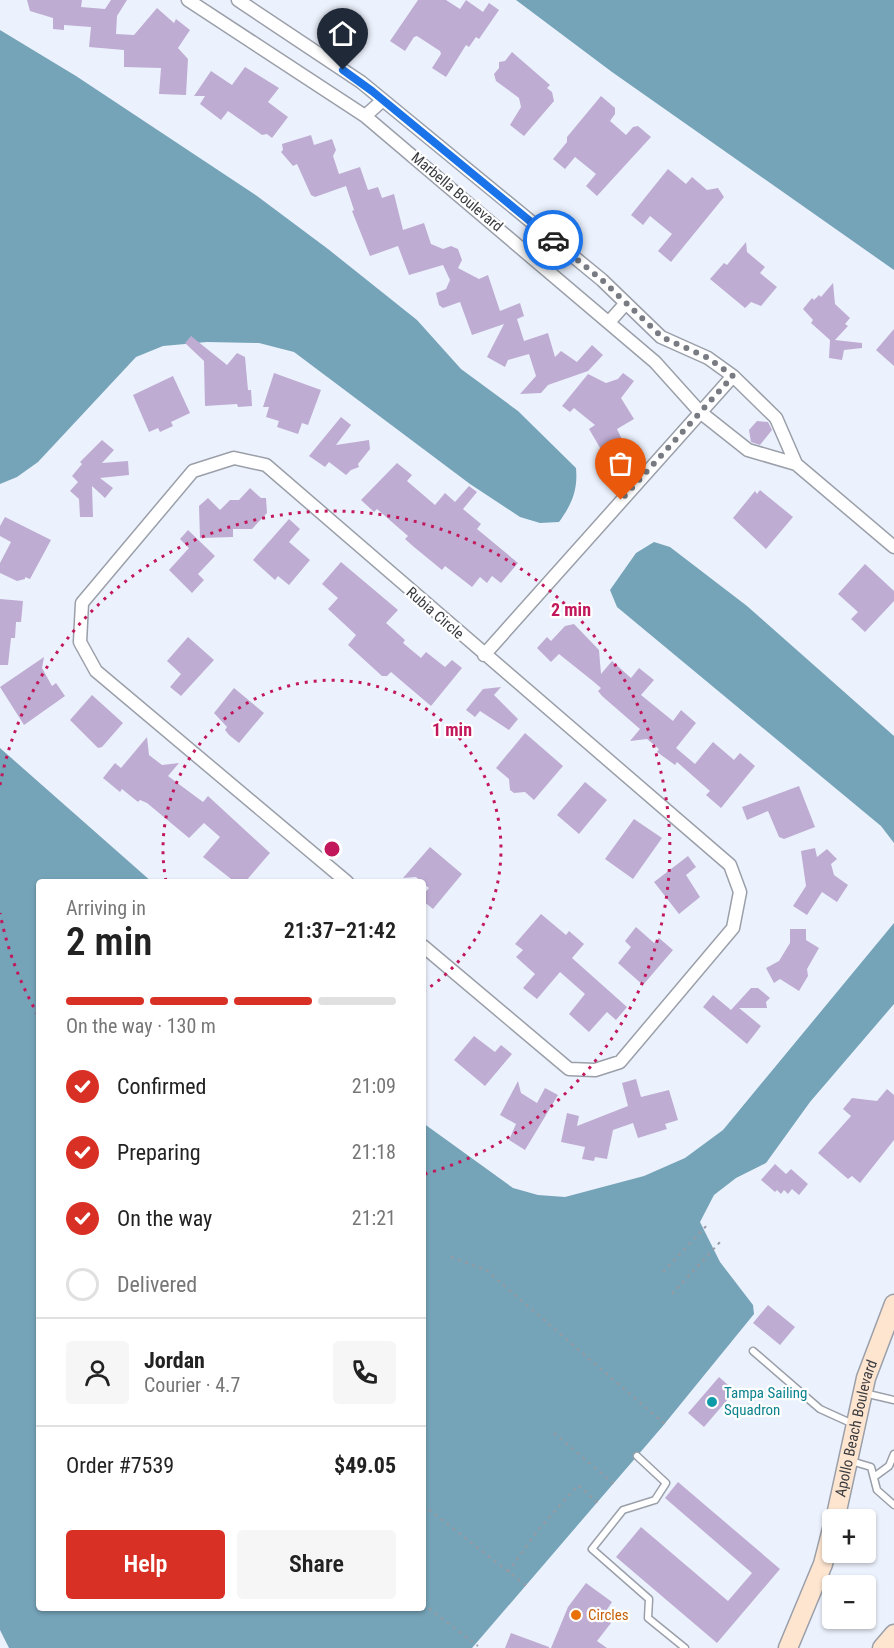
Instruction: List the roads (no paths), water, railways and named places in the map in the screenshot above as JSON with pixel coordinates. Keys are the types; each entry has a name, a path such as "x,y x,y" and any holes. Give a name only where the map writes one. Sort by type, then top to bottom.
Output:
{"main road":[{"name":"Apollo Beach Boulevard","path":"838,1509 866,1378 894,1304"},
{"path":"788,1648 823,1563"},
{"path":"882,1648 894,1634"}],"street":[{"name":"Marbella Boulevard","path":"188,0 365,116 610,321 655,362 700,412 748,450 796,464 894,547"},
{"name":"Marbella Boulevard","path":"238,0 361,82 626,303 662,337 708,358 733,376 776,418 796,464"},
{"path":"365,116 383,100"},
{"path":"610,321 626,303"},
{"path":"484,655 733,376"},
{"name":"Rubia Circle","path":"342,879 96,671 80,642 82,603 193,471 234,458 266,465 730,865 740,892 733,928 620,1062 595,1070 569,1069 426,949"}],"lane":[{"path":"753,1351 820,1409 857,1425"},
{"path":"863,1393 894,1400"},
{"path":"874,1477 889,1466 894,1454"},
{"path":"637,1456 666,1483 655,1500 623,1510 592,1549 649,1599 648,1618 685,1648"},
{"path":"849,1461 868,1465 873,1470 880,1494 894,1505"}],"water":[{"path":"516,0 894,0 894,270 612,72"},
{"path":"0,30 76,76 257,196 417,320 461,369 518,411 576,468 573,496 559,522 540,523 520,517 470,484 294,352 259,343 207,342 163,346 136,357 38,462 17,477 0,484"},
{"path":"654,542 670,547 747,606 894,736 894,843 881,826 617,607 610,590 636,553"},
{"path":"0,748 149,879 36,879 36,1611 426,1611 426,1125 513,1188 538,1195 565,1197 644,1176 685,1158 723,1130 894,923 894,1004 810,1102 766,1163 736,1178 714,1195 700,1222 720,1262 753,1305 754,1314 662,1427 472,1648 9,1648 0,1630"}],"place":[{"name":"Tampa Sailing Squadron","path":"712,1402"},
{"name":"Circles","path":"576,1615"}]}
